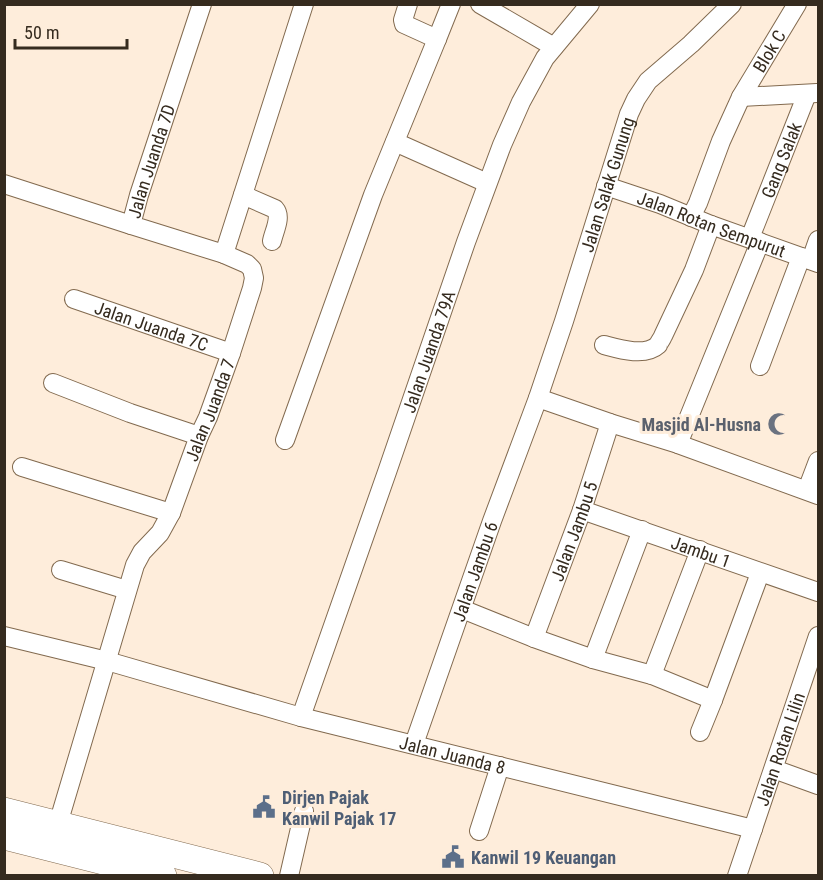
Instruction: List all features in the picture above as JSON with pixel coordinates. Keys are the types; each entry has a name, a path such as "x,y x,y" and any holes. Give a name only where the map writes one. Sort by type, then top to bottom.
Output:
{"highway":[{"path":"4,811 260,876"},
{"path":"4,836 163,876"}],"street":[{"name":"Jalan Juanda 7D","path":"202,4 131,225 224,254"},
{"path":"224,254 304,4"},
{"path":"408,4 404,24 437,39"},
{"path":"285,440 373,195 451,4"},
{"path":"480,4 554,46"},
{"name":"Jalan Salak Gunung","path":"538,399 629,114 636,99 648,81 732,4"},
{"name":"Blok C","path":"691,217 741,97 797,4"},
{"name":"Jalan Juanda 79A","path":"301,717 502,145 539,67 582,6"},
{"path":"741,97 813,93"},
{"name":"Gang Salak","path":"678,444 813,93"},
{"path":"395,142 487,183"},
{"path":"4,184 131,225"},
{"name":"Jalan Rotan Sempurut","path":"606,186 810,260"},
{"path":"243,195 278,212 272,241"},
{"path":"604,345 639,351 658,345 694,270 711,225"},
{"path":"760,366 819,240"},
{"name":"Jalan Juanda 7","path":"58,824 127,590 139,558 160,533 171,513 208,417 252,288 252,269 224,254"},
{"name":"Jalan Juanda 7C","path":"74,299 231,353"},
{"path":"53,383 130,413 199,436"},
{"path":"538,399 678,444 813,492 819,461"},
{"name":"Jalan Jambu 6","path":"414,744 492,521 538,399"},
{"name":"Jalan Jambu 5","path":"534,638 582,510 610,423"},
{"path":"22,467 171,513"},
{"name":"Jambu 1","path":"582,510 819,592"},
{"path":"593,658 642,530"},
{"path":"652,675 700,550"},
{"path":"61,570 127,590"},
{"path":"700,732 760,573"},
{"path":"462,609 534,638 652,675 713,700"},
{"name":"Jalan Juanda 8","path":"4,636 107,661 301,717 753,829"},
{"name":"Jalan Rotan Lilin","path":"753,829 819,636"},
{"path":"479,831 500,766"},
{"path":"782,772 819,785"},
{"path":"289,876 304,811"},
{"path":"737,876 753,829"}],"place":[{"name":"Masjid Al-Husna","path":"779,424"},
{"name":"Dirjen Pajak Kanwil Pajak 17","path":"264,807"},
{"name":"Kanwil 19 Keuangan","path":"453,857"}]}
